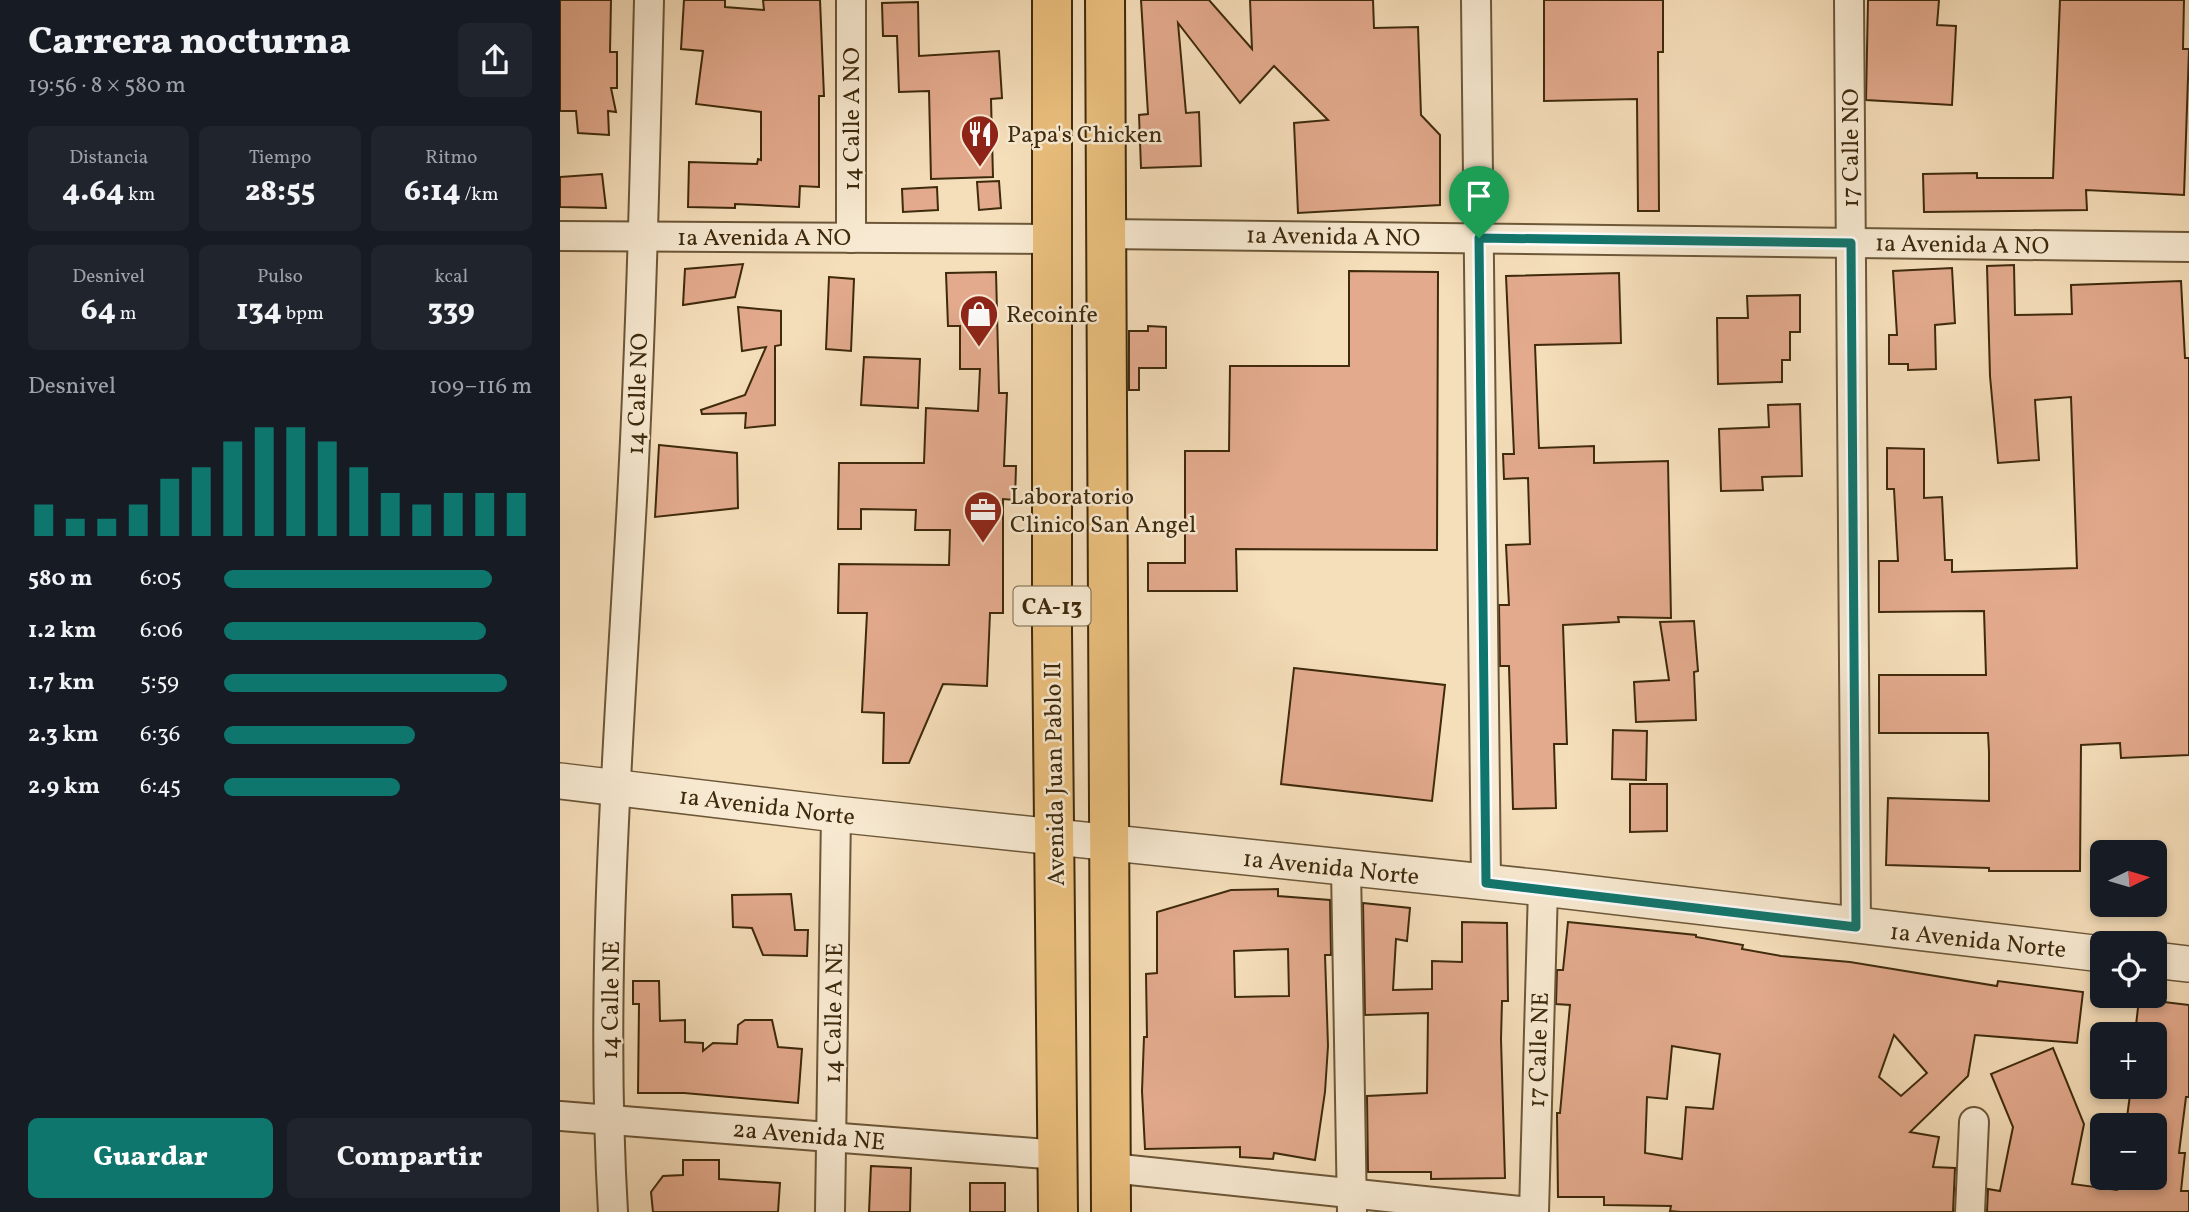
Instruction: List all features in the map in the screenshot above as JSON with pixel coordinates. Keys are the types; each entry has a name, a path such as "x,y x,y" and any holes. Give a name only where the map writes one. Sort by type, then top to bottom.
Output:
{"highway":[{"name":"Avenida Juan Pablo II","path":"1052,0 1051,239 1058,1212"},
{"name":"CA-13","path":"1105,0 1111,1212"}],"street":[{"name":"14 Calle NO","path":"614,788 632,496 649,0"},
{"name":"14 Calle A NO","path":"851,0 851,238"},
{"path":"1476,0 1486,883"},
{"name":"17 Calle NO","path":"1849,0 1856,927"},
{"name":"1a Avenida A NO","path":"1106,234 2189,247"},
{"name":"1a Avenida A NO","path":"560,236 1051,239"},
{"name":"1a Avenida Norte","path":"560,781 836,814 1543,888 2090,953"},
{"name":"14 Calle NE","path":"613,1212 608,1119 614,788"},
{"name":"14 Calle A NE","path":"830,1212 836,814"},
{"path":"1346,869 1353,1203"},
{"name":"17 Calle NE","path":"1532,1212 1543,888"},
{"path":"2167,961 2189,964"},
{"name":"2a Avenida NE","path":"560,1116 1059,1155"},
{"path":"1970,1212 1974,1122"},
{"path":"1111,1168 1353,1203 1532,1212"}],"building":[{"path":"560,0 611,0 610,52 617,52 617,88 611,88 616,112 608,111 609,135 578,133 576,111 560,111"},
{"path":"684,0 725,0 725,7 764,10 763,0 820,0 824,96 819,96 819,187 800,186 799,207 735,204 735,208 688,207 689,162 757,164 758,159 761,160 761,112 696,104 703,51 681,49"},
{"path":"1141,0 1209,0 1252,49 1250,0 1373,0 1374,28 1418,27 1421,115 1440,135 1440,205 1298,213 1294,123 1328,120 1274,66 1240,103 1178,23 1186,113 1199,112 1201,166 1141,168 1139,115 1148,114"},
{"path":"1544,0 1663,0 1663,52 1658,52 1659,211 1638,211 1637,99 1544,101"},
{"path":"1868,0 1939,0 1937,25 1956,26 1952,105 1866,100"},
{"path":"2060,0 2184,0 2183,49 2189,49 2184,195 2086,190 2087,210 1924,212 1923,174 1977,173 1977,178 2053,178"},
{"path":"918,2 919,56 999,51 1002,98 991,99 993,177 931,179 929,91 899,92 897,36 883,36 882,3"},
{"path":"602,174 606,208 560,207 560,177"},
{"path":"999,181 1001,208 979,210 977,182"},
{"path":"937,187 938,210 903,212 902,189"},
{"path":"743,264 735,297 683,305 685,269"},
{"path":"2014,265 2015,315 2072,314 2071,285 2181,281 2185,358 2189,358 2189,755 2121,758 2120,743 2081,745 2080,871 1989,871 1989,868 1886,865 1888,798 1989,801 1988,733 1879,733 1879,675 1986,675 1984,611 1879,612 1879,561 1898,561 1894,489 1887,489 1887,448 1924,449 1924,498 1942,497 1945,560 1952,560 1952,572 2077,568 2071,397 2035,400 2039,460 1998,463 1990,376 1987,266"},
{"path":"1952,268 1955,323 1935,325 1936,369 1908,370 1908,364 1889,364 1889,335 1897,335 1893,271"},
{"path":"1349,271 1438,272 1437,550 1236,549 1237,591 1148,591 1148,563 1185,563 1185,451 1229,451 1230,366 1349,366"},
{"path":"996,272 999,393 1007,393 1004,466 1016,466 1015,500 1003,499 1003,613 990,613 987,686 943,684 909,763 883,763 884,713 862,712 867,613 838,613 839,564 949,565 950,530 915,530 916,510 861,509 861,529 838,529 839,463 924,463 926,408 978,411 980,369 960,369 960,326 948,326 946,273"},
{"path":"1619,273 1621,343 1535,345 1539,448 1594,446 1594,463 1668,461 1671,618 1618,617 1619,622 1563,625 1567,744 1554,744 1556,808 1513,809 1509,666 1500,666 1499,605 1509,605 1506,545 1530,544 1528,478 1504,479 1503,454 1514,454 1506,276"},
{"path":"829,277 854,279 851,351 826,349"},
{"path":"1800,295 1800,332 1790,332 1790,360 1782,360 1782,382 1718,384 1717,318 1748,318 1747,296"},
{"path":"738,307 781,311 781,345 775,346 775,425 745,428 746,413 702,414 701,410 745,395 766,347 742,351"},
{"path":"1148,326 1166,327 1166,368 1139,368 1139,390 1129,390 1129,331 1148,331"},
{"path":"864,357 920,359 918,408 861,405"},
{"path":"1800,404 1802,476 1762,477 1763,490 1721,491 1719,429 1769,427 1768,405"},
{"path":"659,445 737,453 738,508 655,517"},
{"path":"1694,621 1698,671 1694,672 1696,720 1636,722 1634,682 1669,680 1660,622"},
{"path":"1294,668 1445,685 1432,801 1281,784"},
{"path":"1613,730 1647,731 1646,780 1612,779"},
{"path":"1630,784 1667,784 1667,831 1630,832"},
{"path":"1278,889 1278,896 1330,900 1331,955 1325,955 1328,1046 1325,1092 1315,1160 1274,1153 1273,1159 1240,1157 1240,1147 1145,1149 1142,1091 1144,1037 1147,1037 1146,974 1157,973 1157,912 1231,890","holes":["1288,949 1289,996 1235,997 1234,951"]},
{"path":"791,894 795,930 808,930 807,956 763,955 752,928 733,927 732,895"},
{"path":"1363,903 1410,908 1407,941 1396,939 1393,990 1432,989 1432,961 1462,962 1462,922 1507,923 1508,1001 1502,1001 1501,1039 1505,1178 1431,1179 1431,1172 1368,1172 1367,1096 1427,1093 1428,1013 1365,1015"},
{"path":"1568,922 1696,935 1743,945 1742,949 1781,956 1850,962 1997,986 1998,981 2083,992 2077,1043 1975,1035 1968,1076 1910,1132 1939,1137 1933,1167 1955,1168 1953,1212 1681,1212 1670,1211 1671,1206 1604,1205 1604,1197 1558,1197 1557,1113 1560,1113 1570,1005 1556,1004 1557,970 1563,970","holes":["1894,1035 1927,1073 1901,1096 1879,1077","1672,1046 1720,1054 1713,1109 1686,1107 1682,1159 1645,1153 1647,1097 1667,1099"]},
{"path":"633,981 659,981 660,1021 685,1020 685,1042 703,1043 703,1051 713,1043 737,1044 738,1025 745,1020 772,1020 778,1047 802,1049 798,1103 684,1093 638,1093 639,1004 633,1004"},
{"path":"2167,1002 2189,1005 2189,1097 2186,1097 2179,1153 2185,1153 2181,1191 2189,1191 2189,1212 1987,1212 1988,1189 2000,1191 2013,1127 1991,1074 2053,1048 2084,1124 2072,1184 2090,1186 2090,1190 2167,1190 2167,1113 2128,1113 2129,1099 2167,1099 2167,1022 2136,1022 2138,1008 2167,1008"},
{"path":"683,1160 719,1160 719,1179 780,1183 778,1212 653,1212 651,1192 663,1176 683,1175"},
{"path":"871,1166 911,1168 910,1212 869,1212"},
{"path":"970,1183 1005,1183 1005,1212 970,1212"}],"place":[{"name":"Papa's Chicken","path":"980,168"},
{"name":"Recoinfe","path":"979,348"},
{"name":"Laboratorio Clinico San Angel","path":"983,544"}],"route":[{"path":"1479,238 1851,243 1856,927 1486,883 1479,238"}]}
